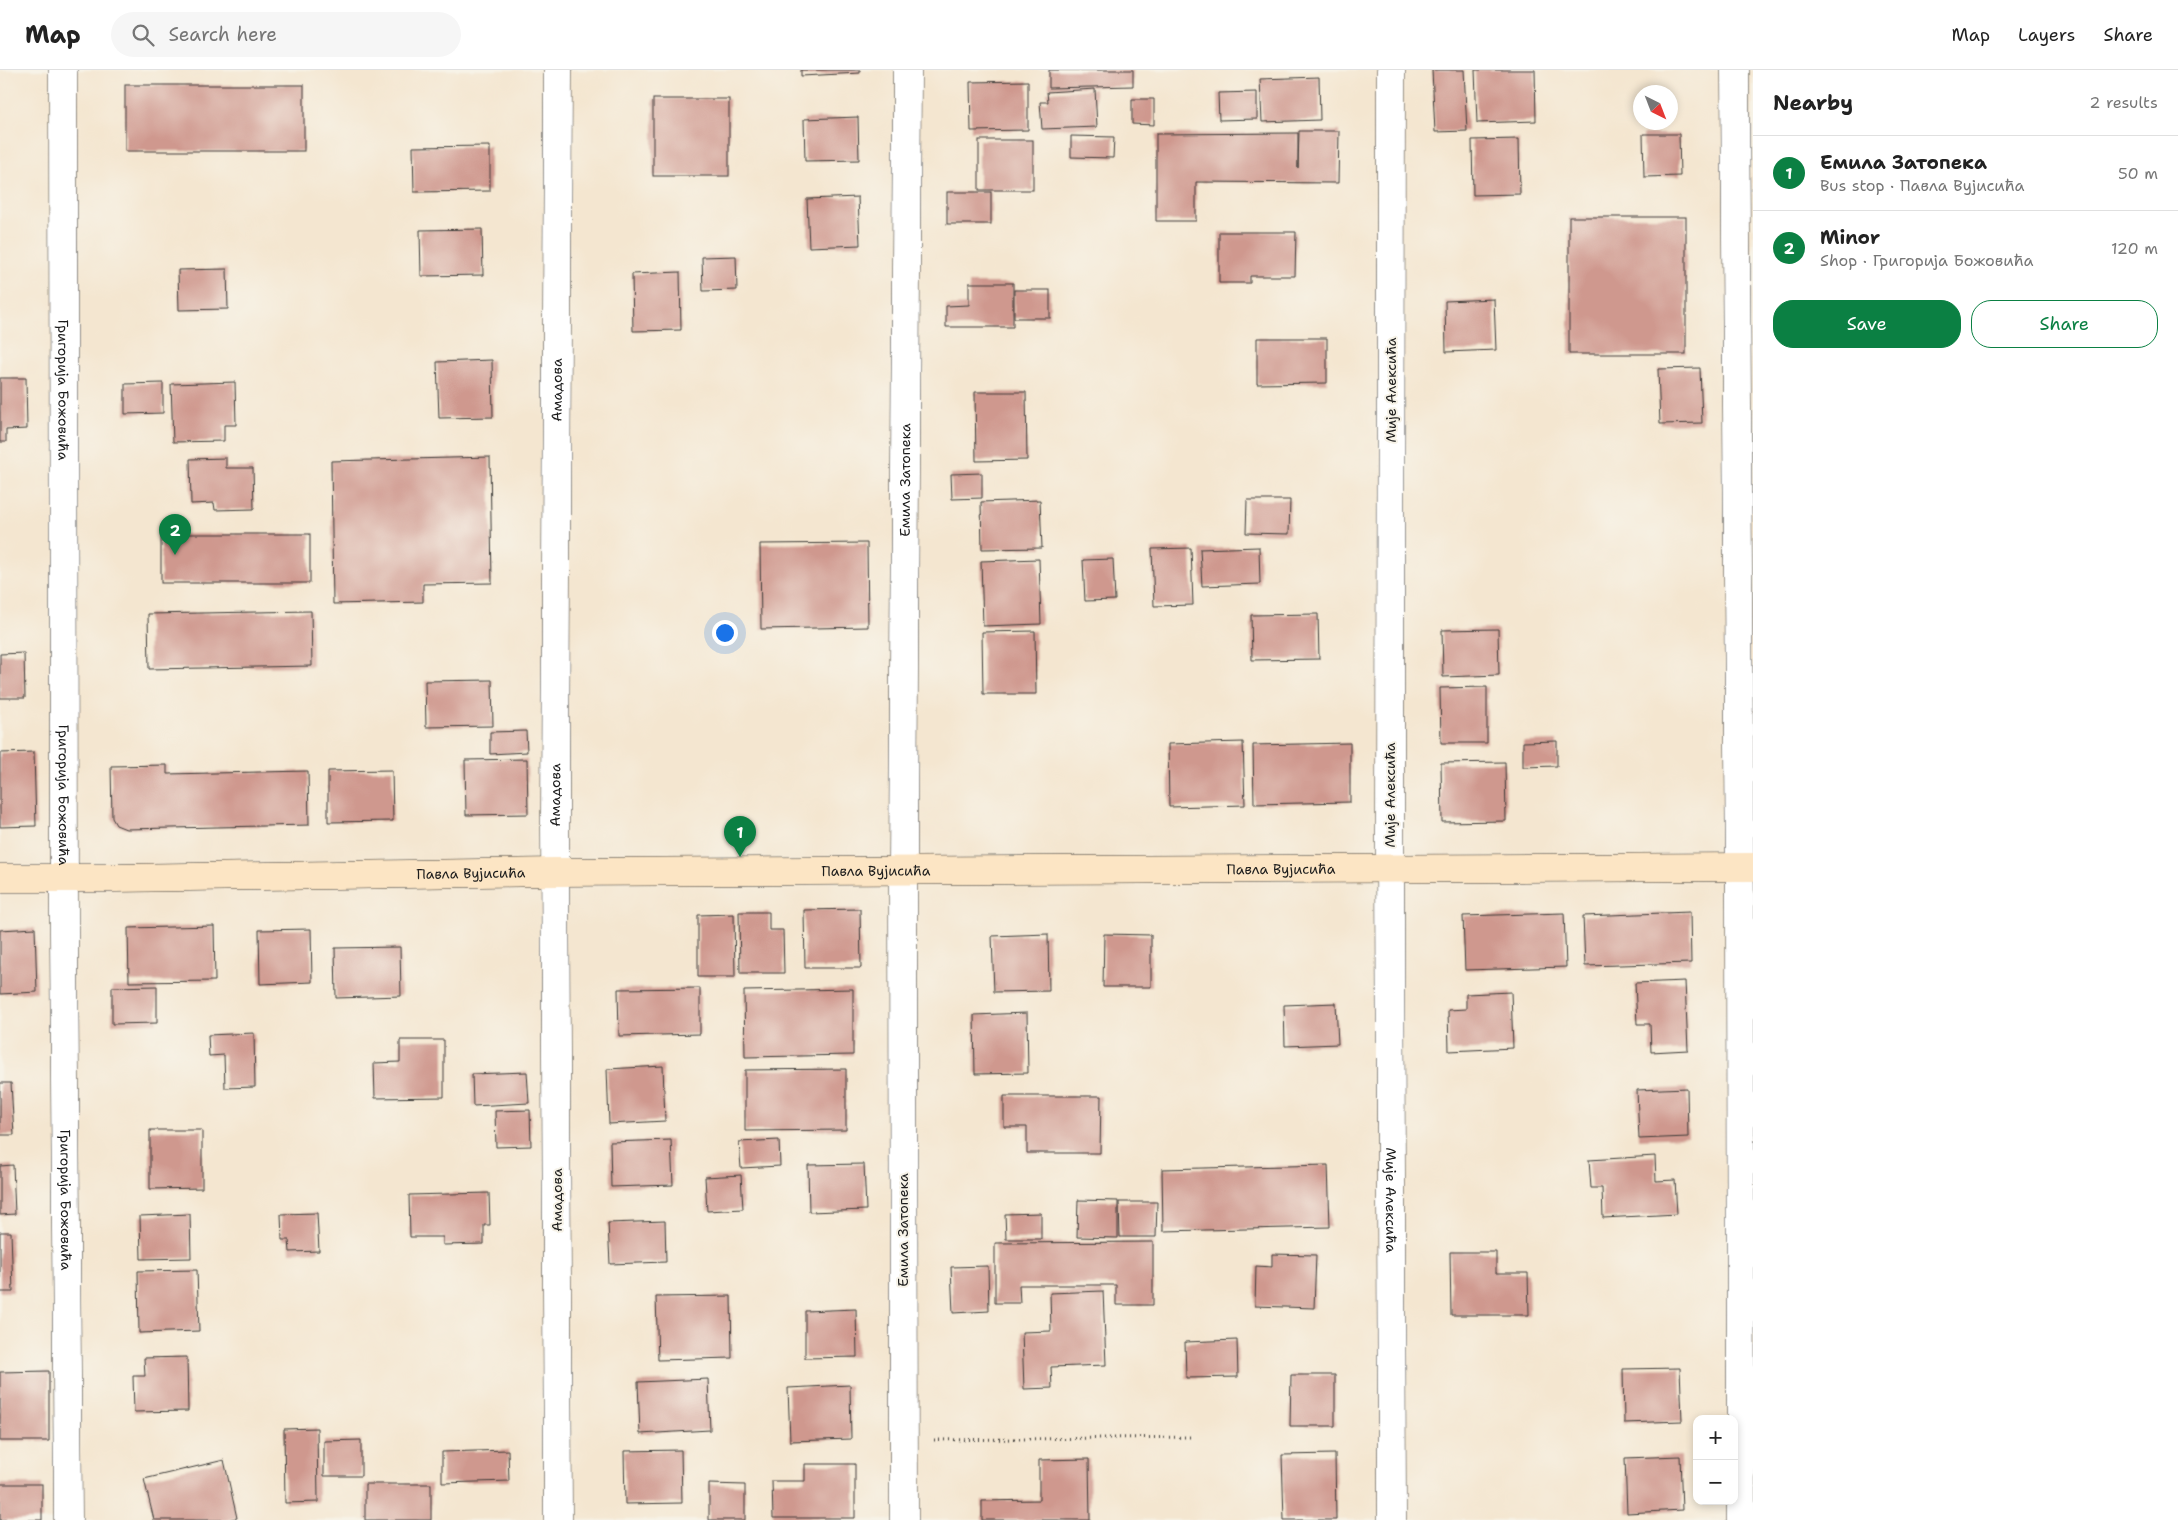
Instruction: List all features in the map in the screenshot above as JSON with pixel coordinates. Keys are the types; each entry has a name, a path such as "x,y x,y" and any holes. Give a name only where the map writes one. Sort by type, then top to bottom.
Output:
{"street":[{"name":"Григорија Божовића","path":"63,70 64,877 68,1520"},
{"name":"Амадова","path":"558,70 555,872 558,1520"},
{"name":"Емила Затопека","path":"904,1520 903,871 907,70"},
{"name":"Мије Алексића","path":"1391,70 1390,868 1392,1520"},
{"path":"1735,70 1746,867 1742,1520"},
{"name":"Павла Вујисића","path":"0,878 555,872 1746,867"}],"path":[{"path":"903,1441 1193,1437"}],"building":[{"path":"801,70 860,70 860,73 801,76"},
{"path":"1049,70 1133,70 1133,86 1049,88"},
{"path":"1432,70 1464,70 1467,131 1435,132"},
{"path":"1475,70 1535,70 1536,121 1477,123"},
{"path":"1319,77 1320,120 1262,122 1260,79"},
{"path":"1028,81 1028,130 971,131 970,82"},
{"path":"125,85 304,85 304,151 125,151"},
{"path":"1095,89 1097,127 1042,129 1040,102 1048,102 1047,92"},
{"path":"1257,92 1257,119 1219,120 1218,93"},
{"path":"653,99 729,99 729,176 653,176"},
{"path":"1132,99 1154,99 1154,125 1132,124"},
{"path":"858,117 859,160 805,161 804,119"},
{"path":"1299,131 1339,131 1338,183 1196,182 1196,221 1156,221 1156,134 1298,133 1298,168"},
{"path":"1643,134 1679,134 1680,176 1644,177"},
{"path":"1071,136 1114,137 1113,158 1071,157"},
{"path":"1519,139 1520,194 1473,195 1472,140"},
{"path":"979,140 1033,140 1033,190 979,190"},
{"path":"490,146 490,191 414,192 413,147"},
{"path":"947,192 991,192 991,224 947,224"},
{"path":"858,197 860,245 809,247 807,199"},
{"path":"1569,217 1686,217 1686,354 1569,354"},
{"path":"482,229 483,275 421,276 420,230"},
{"path":"1219,232 1296,232 1295,276 1250,276 1250,283 1219,283"},
{"path":"736,256 737,290 703,291 702,257"},
{"path":"227,269 228,309 179,310 178,270"},
{"path":"680,272 681,330 633,331 632,274"},
{"path":"969,283 1013,283 1013,327 946,327 946,306 969,305"},
{"path":"1014,290 1050,290 1050,318 1014,318"},
{"path":"1494,299 1496,350 1446,352 1445,301"},
{"path":"1257,338 1327,338 1327,383 1257,384"},
{"path":"492,360 493,417 439,418 437,362"},
{"path":"1700,368 1702,423 1660,424 1658,369"},
{"path":"0,378 26,378 27,429 6,430 6,442 0,442"},
{"path":"235,382 236,425 224,425 224,441 173,442 171,384"},
{"path":"163,383 163,413 125,414 125,384"},
{"path":"975,392 1026,392 1027,460 976,461"},
{"path":"490,457 492,583 423,584 423,602 333,604 331,461"},
{"path":"226,458 226,468 253,468 254,509 215,510 214,503 191,504 190,459"},
{"path":"982,473 982,498 952,499 951,474"},
{"path":"1040,500 1042,548 982,549 981,502"},
{"path":"1247,500 1290,500 1289,534 1246,533"},
{"path":"161,534 310,534 310,583 161,583"},
{"path":"867,543 868,627 761,629 760,544"},
{"path":"1259,547 1260,584 1202,586 1200,549"},
{"path":"1191,548 1193,605 1154,606 1152,549"},
{"path":"1039,559 1041,624 983,626 981,561"},
{"path":"1113,559 1115,600 1085,601 1083,560"},
{"path":"311,611 312,666 149,669 148,614"},
{"path":"1318,614 1319,659 1252,660 1251,615"},
{"path":"1498,629 1499,675 1443,677 1442,630"},
{"path":"1035,631 1036,694 983,694 982,632"},
{"path":"24,653 25,698 0,698 0,654"},
{"path":"492,680 493,726 426,727 425,681"},
{"path":"1487,687 1487,743 1441,743 1440,688"},
{"path":"526,731 527,752 490,754 490,732"},
{"path":"1557,741 1557,766 1523,767 1523,742"},
{"path":"1243,742 1245,805 1169,807 1168,744"},
{"path":"1350,743 1350,802 1254,804 1253,745"},
{"path":"34,752 36,826 0,827 0,753"},
{"path":"527,759 528,814 466,815 465,760"},
{"path":"1505,762 1506,821 1442,822 1441,763"},
{"path":"167,765 167,774 308,771 309,825 126,829 116,825 112,818 111,766"},
{"path":"392,770 393,821 328,822 328,771"},
{"path":"860,909 861,968 805,968 804,910"},
{"path":"739,912 769,912 769,930 783,930 784,973 740,973"},
{"path":"1690,912 1691,963 1585,966 1583,916"},
{"path":"1564,913 1566,967 1465,970 1463,916"},
{"path":"734,914 735,977 698,977 698,915"},
{"path":"214,926 215,981 129,982 128,928"},
{"path":"35,928 37,992 0,994 0,930"},
{"path":"311,929 312,982 260,984 259,930"},
{"path":"1048,934 1049,991 994,992 992,936"},
{"path":"1104,934 1151,935 1151,987 1103,987"},
{"path":"400,947 401,996 336,998 335,948"},
{"path":"1685,981 1688,1050 1651,1052 1650,1024 1637,1024 1635,983"},
{"path":"157,986 157,1023 112,1024 112,987"},
{"path":"700,988 700,1034 619,1036 618,989"},
{"path":"853,989 853,1055 745,1057 744,991"},
{"path":"1511,992 1513,1048 1449,1051 1448,1010 1466,1009 1466,994"},
{"path":"1336,1003 1338,1044 1285,1046 1284,1005"},
{"path":"1027,1013 1028,1073 975,1074 974,1015"},
{"path":"254,1033 255,1087 225,1088 224,1055 209,1056 208,1035"},
{"path":"400,1040 444,1040 444,1097 375,1098 374,1063 400,1062"},
{"path":"663,1066 665,1121 609,1124 607,1069"},
{"path":"846,1069 846,1130 745,1131 745,1070"},
{"path":"527,1072 529,1103 473,1106 472,1074"},
{"path":"0,1083 11,1083 14,1135 0,1135"},
{"path":"1687,1088 1688,1137 1639,1139 1637,1090"},
{"path":"1004,1096 1101,1096 1100,1153 1027,1153 1027,1127 1004,1127"},
{"path":"530,1110 531,1146 496,1147 495,1111"},
{"path":"150,1130 202,1130 202,1188 150,1189"},
{"path":"671,1140 673,1185 611,1187 610,1142"},
{"path":"779,1140 780,1166 741,1168 739,1142"},
{"path":"1655,1156 1656,1181 1675,1180 1677,1214 1603,1218 1602,1188 1591,1188 1589,1160"},
{"path":"864,1164 866,1210 809,1212 808,1165"},
{"path":"13,1165 15,1214 0,1215 0,1166"},
{"path":"1328,1165 1330,1227 1163,1231 1162,1169"},
{"path":"741,1175 743,1209 707,1211 705,1177"},
{"path":"489,1193 490,1225 484,1225 484,1244 443,1245 443,1237 410,1237 409,1195"},
{"path":"1078,1200 1118,1201 1118,1238 1077,1237"},
{"path":"1119,1202 1157,1202 1156,1237 1120,1237"},
{"path":"317,1213 319,1251 290,1252 289,1240 282,1240 281,1214"},
{"path":"1041,1213 1041,1239 1006,1239 1005,1214"},
{"path":"190,1214 191,1258 141,1259 140,1216"},
{"path":"665,1221 666,1262 610,1264 608,1223"},
{"path":"0,1232 11,1232 13,1292 0,1292"},
{"path":"1153,1242 1153,1305 1116,1305 1116,1285 1019,1285 1020,1303 995,1303 995,1243"},
{"path":"1450,1252 1496,1252 1496,1273 1528,1273 1529,1315 1451,1315"},
{"path":"1272,1254 1316,1255 1314,1308 1255,1306 1256,1266 1272,1267"},
{"path":"988,1266 989,1311 953,1313 951,1267"},
{"path":"197,1270 199,1331 139,1333 138,1271"},
{"path":"1103,1291 1106,1365 1051,1367 1052,1388 1024,1389 1022,1332 1051,1331 1050,1293"},
{"path":"731,1296 732,1358 658,1360 656,1297"},
{"path":"856,1309 857,1357 805,1358 805,1311"},
{"path":"1237,1340 1238,1377 1186,1378 1185,1342"},
{"path":"187,1357 188,1411 134,1412 133,1376 145,1376 144,1358"},
{"path":"1680,1368 1682,1421 1624,1423 1623,1369"},
{"path":"49,1371 49,1441 0,1441 0,1372"},
{"path":"1291,1375 1335,1375 1335,1426 1290,1426"},
{"path":"708,1379 710,1430 640,1434 638,1382"},
{"path":"850,1385 851,1439 790,1441 788,1388"},
{"path":"317,1428 318,1502 285,1503 284,1429"},
{"path":"361,1440 361,1476 324,1476 324,1441"},
{"path":"508,1450 509,1481 442,1483 442,1452"},
{"path":"681,1450 682,1503 625,1504 624,1451"},
{"path":"1335,1454 1336,1520 1284,1520 1282,1455"},
{"path":"1680,1456 1682,1510 1627,1513 1625,1458"},
{"path":"1089,1459 1090,1520 982,1520 982,1501 1039,1500 1039,1460"},
{"path":"224,1460 237,1518 227,1520 154,1520 144,1479"},
{"path":"805,1464 855,1464 855,1518 773,1518 772,1481 805,1481"},
{"path":"0,1484 42,1484 42,1520 0,1520"},
{"path":"365,1484 431,1484 431,1520 365,1520"},
{"path":"709,1484 745,1485 745,1520 709,1520"}],"place":[{"name":"Minor","path":"175,555"},
{"name":"Емила Затопека","path":"740,857"}]}
